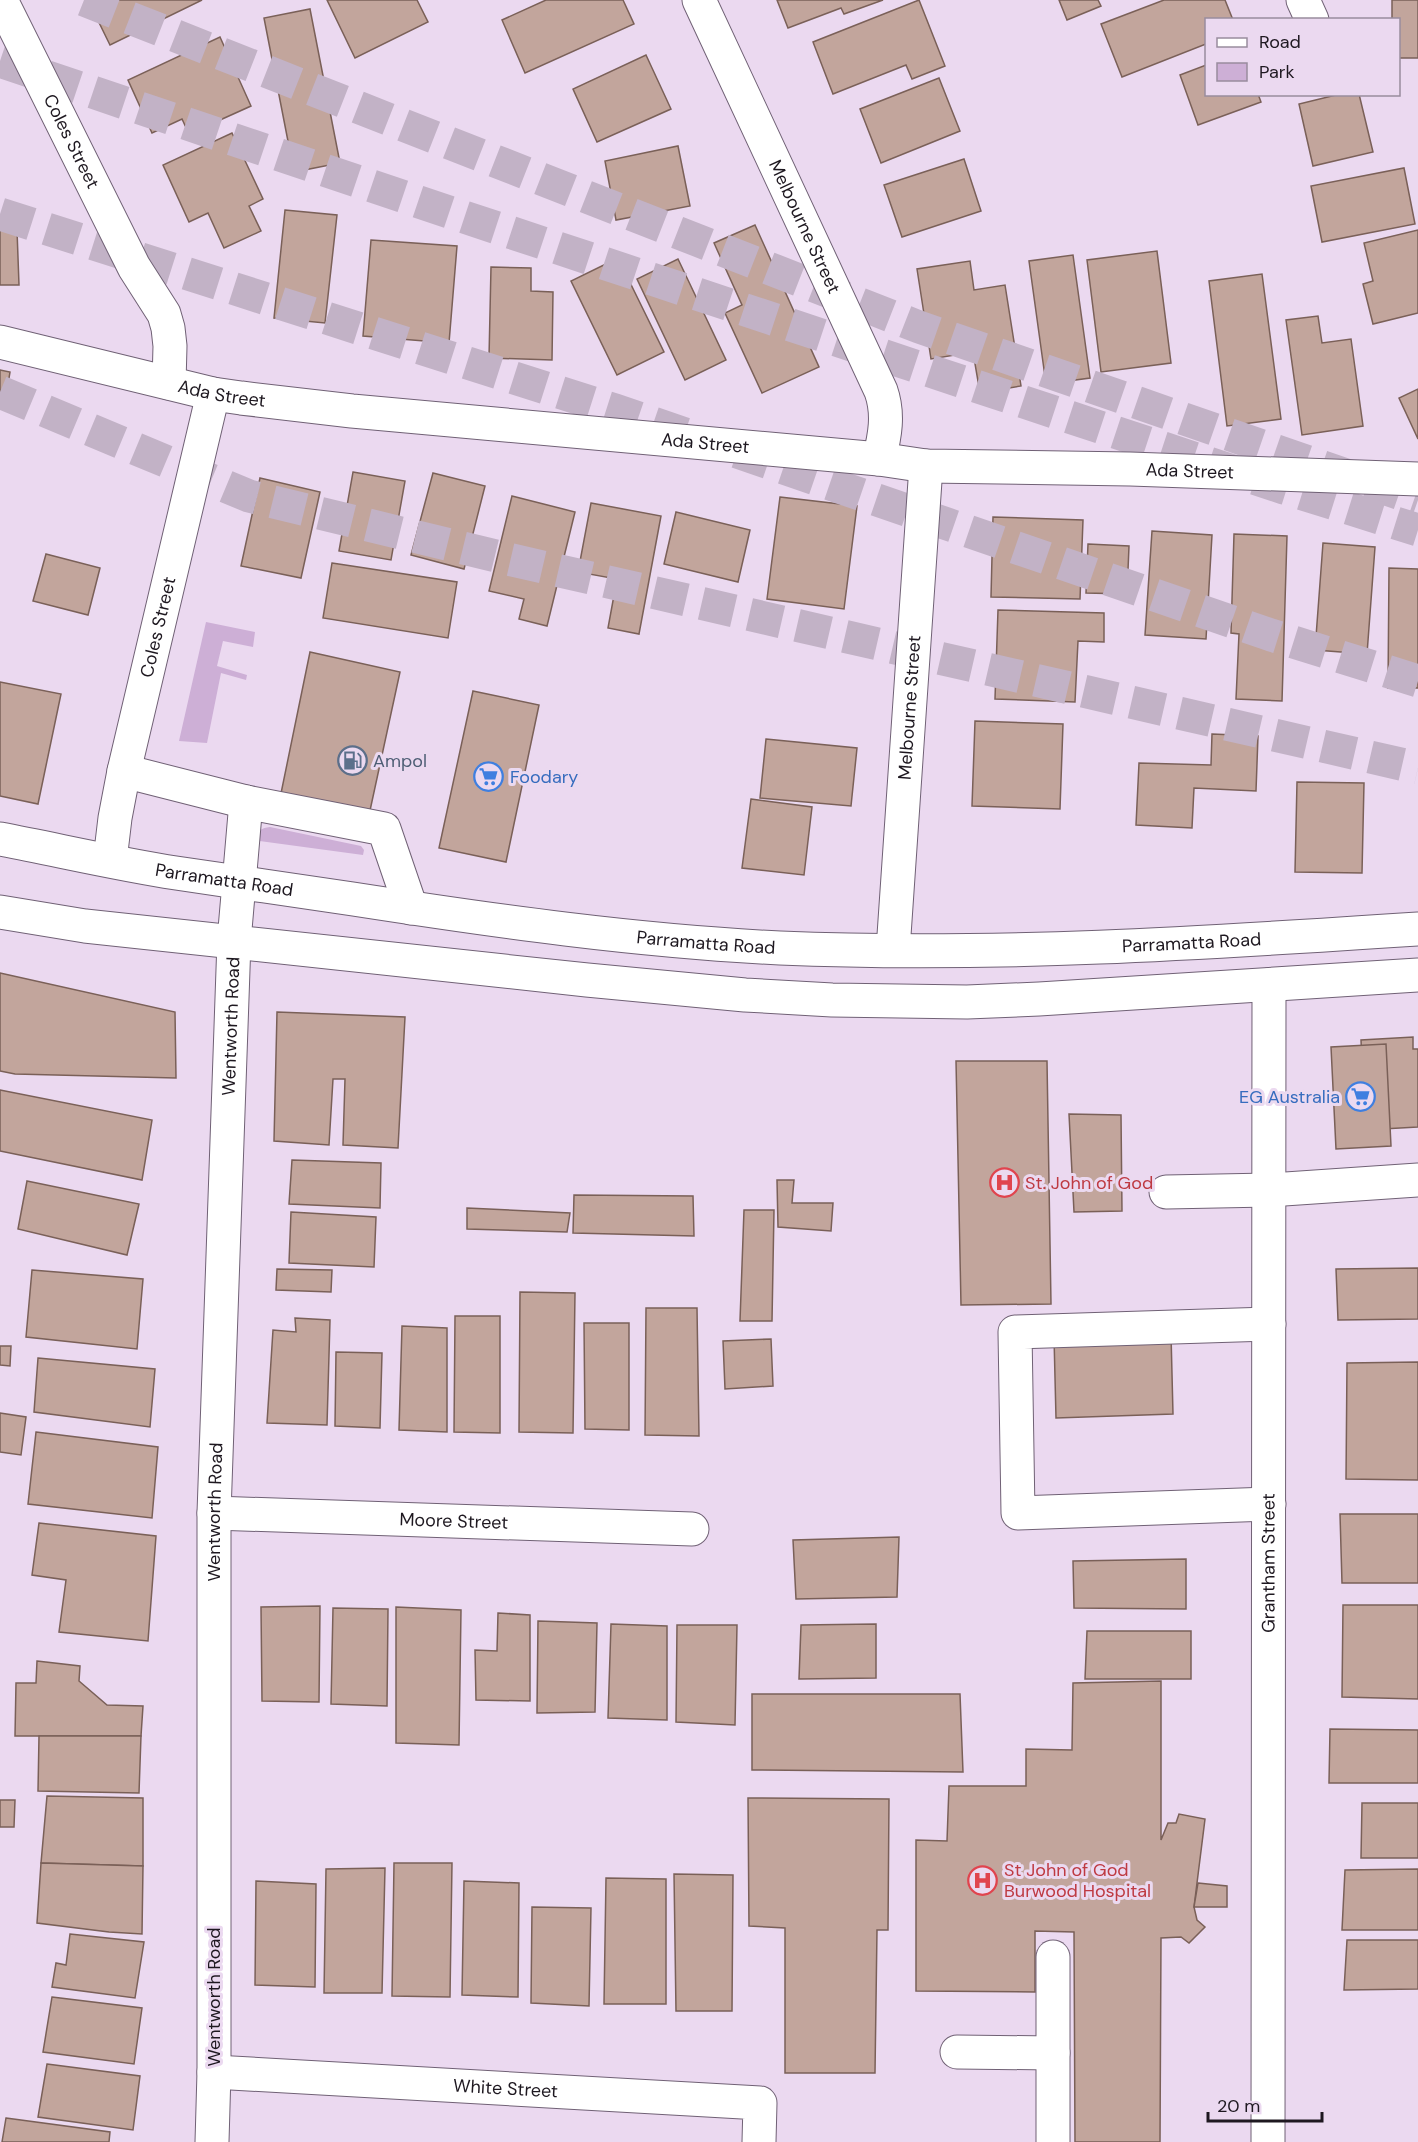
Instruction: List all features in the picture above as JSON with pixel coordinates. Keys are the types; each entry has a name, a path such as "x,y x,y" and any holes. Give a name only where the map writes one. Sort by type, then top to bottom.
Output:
{"main road":[{"name":"Coles Street","path":"1,0 134,267 164,314 170,346 169,383"},
{"name":"Melbourne Street","path":"699,0 881,391 886,416 884,440 879,459"},
{"path":"1303,0 1311,18"},
{"name":"Ada Street","path":"0,342 213,394 352,411 879,459 926,466 1418,479"},
{"name":"Coles Street","path":"110,860 124,771 213,394"},
{"name":"Melbourne Street","path":"892,950 926,466"},
{"path":"124,771 246,802 384,829 411,908"},
{"name":"Wentworth Road","path":"212,2142 214,1513 234,941 246,802"},
{"name":"Parramatta Road","path":"0,839 175,873 529,925 665,940 781,948 1027,950 1148,946 1418,929"},
{"path":"0,912 85,926 587,980 745,995 832,1000 967,1002 1417,978"},
{"name":"Grantham Street","path":"1268,2142 1269,985"},
{"path":"1166,1192 1269,1190 1418,1180"},
{"path":"1269,1324 1015,1332 1018,1513 1269,1504"},
{"name":"Moore Street","path":"214,1513 692,1529"},
{"path":"1053,1957 1053,2142"},
{"path":"957,2052 1053,2053"},
{"name":"White Street","path":"214,2072 760,2103 759,2142"}],"green space":[{"path":"206,622 255,632 253,647 223,641 217,666 247,675 246,680 221,673 207,743 179,741"},
{"path":"270,827 361,846 364,850 363,855 252,840 259,831"}],"building":[{"path":"88,0 202,0 110,45"},
{"path":"327,0 417,0 428,22 355,58"},
{"path":"546,0 623,0 634,24 525,73 502,20"},
{"path":"777,0 883,0 844,14 841,8 788,28"},
{"path":"919,0 945,66 912,79 906,65 833,94 813,42"},
{"path":"1059,0 1098,0 1101,6 1067,20"},
{"path":"1164,0 1225,0 1232,18 1205,18 1205,44 1122,77 1101,24"},
{"path":"1392,0 1418,0 1418,58 1400,58 1400,18 1392,18"},
{"path":"310,9 340,163 294,172 264,18"},
{"path":"220,37 251,106 189,134 182,119 152,133 128,80"},
{"path":"646,55 671,109 597,142 573,89"},
{"path":"1205,65 1205,96 1259,96 1261,102 1198,125 1180,75"},
{"path":"939,78 960,131 881,163 860,109"},
{"path":"1332,96 1359,96 1373,152 1313,166 1299,104"},
{"path":"232,133 263,199 249,206 261,231 224,248 208,213 189,222 163,165"},
{"path":"678,146 690,206 616,220 605,161"},
{"path":"964,159 981,211 902,237 884,185"},
{"path":"1404,168 1415,224 1322,242 1311,186"},
{"path":"285,210 337,215 325,323 274,318"},
{"path":"755,225 819,367 762,393 725,313 742,305 714,243"},
{"path":"0,230 17,230 19,285 0,285"},
{"path":"1418,230 1418,313 1373,324 1363,284 1373,281 1364,243"},
{"path":"371,240 457,246 449,343 363,336"},
{"path":"1157,251 1171,363 1101,372 1087,260"},
{"path":"1073,255 1090,378 1046,384 1029,261"},
{"path":"618,258 664,352 617,375 571,281"},
{"path":"678,259 726,360 685,380 637,279"},
{"path":"970,261 974,290 1005,285 1021,386 980,393 973,352 931,359 917,269"},
{"path":"491,267 531,268 531,291 553,292 552,360 489,358"},
{"path":"1262,274 1281,419 1227,426 1209,281"},
{"path":"1318,316 1322,343 1351,339 1363,426 1302,435 1286,320"},
{"path":"0,370 10,372 6,396 0,395"},
{"path":"1418,389 1418,439 1399,398"},
{"path":"353,472 405,481 391,560 339,551"},
{"path":"433,473 485,486 464,569 411,555"},
{"path":"260,478 320,492 301,578 241,566"},
{"path":"512,496 575,512 547,626 519,619 524,599 489,591"},
{"path":"780,497 857,506 844,609 767,599"},
{"path":"591,503 661,516 639,634 608,628 617,579 578,572"},
{"path":"676,512 750,530 738,582 664,564"},
{"path":"993,517 1083,520 1080,599 991,597"},
{"path":"1152,531 1212,535 1206,639 1145,635"},
{"path":"1234,534 1287,536 1282,701 1236,699 1239,634 1231,633"},
{"path":"1323,543 1375,547 1367,654 1315,650"},
{"path":"1088,544 1129,546 1127,594 1086,593"},
{"path":"46,554 100,568 88,615 33,601"},
{"path":"332,563 457,582 448,638 323,618"},
{"path":"1389,568 1418,569 1418,688 1388,688"},
{"path":"998,610 1104,613 1104,642 1078,641 1075,702 995,699"},
{"path":"310,652 400,672 366,829 278,808"},
{"path":"0,682 61,694 38,804 0,796"},
{"name":"Foodary","path":"473,691 539,705 506,862 439,848"},
{"path":"975,721 1063,724 1060,809 972,806"},
{"path":"1212,734 1258,736 1256,791 1194,788 1192,828 1136,825 1139,763 1211,765"},
{"path":"766,739 857,748 851,806 760,798"},
{"path":"1297,782 1364,783 1362,873 1295,872"},
{"path":"751,799 812,807 804,875 742,868"},
{"path":"0,973 175,1012 176,1078 15,1074 0,1071"},
{"path":"277,1012 405,1017 398,1148 343,1145 345,1079 333,1079 329,1145 274,1141"},
{"path":"1413,1037 1413,1049 1418,1049 1418,1127 1365,1130 1361,1040"},
{"name":"EG Australia","path":"1386,1044 1391,1146 1336,1149 1331,1047"},
{"name":"St. John of God","path":"956,1061 1047,1061 1051,1304 961,1305"},
{"path":"0,1090 152,1120 142,1180 0,1151"},
{"path":"1069,1114 1121,1115 1122,1211 1074,1212"},
{"path":"292,1160 381,1163 380,1208 289,1204"},
{"path":"777,1180 794,1180 792,1203 833,1203 831,1231 778,1227"},
{"path":"27,1181 139,1204 127,1255 18,1229"},
{"path":"574,1195 693,1196 694,1236 573,1233"},
{"path":"467,1208 570,1213 567,1232 467,1229"},
{"path":"744,1210 774,1210 772,1321 740,1321"},
{"path":"291,1212 376,1217 374,1267 289,1263"},
{"path":"1418,1268 1418,1319 1338,1320 1336,1269"},
{"path":"277,1269 332,1270 331,1292 276,1290"},
{"path":"32,1270 143,1279 137,1349 26,1337"},
{"path":"520,1292 575,1293 573,1433 519,1432"},
{"path":"646,1308 697,1308 699,1436 645,1435"},
{"path":"455,1316 500,1316 500,1433 454,1432"},
{"path":"295,1318 330,1320 327,1425 267,1423 273,1330 296,1332"},
{"path":"584,1323 629,1323 629,1430 585,1429"},
{"path":"402,1326 447,1328 447,1432 399,1430"},
{"path":"1171,1334 1173,1414 1056,1418 1054,1337"},
{"path":"771,1339 773,1386 725,1389 723,1341"},
{"path":"0,1346 11,1346 10,1366 0,1365"},
{"path":"336,1352 382,1353 380,1428 335,1426"},
{"path":"38,1358 155,1369 150,1427 34,1412"},
{"path":"1418,1362 1418,1480 1346,1479 1347,1363"},
{"path":"0,1413 26,1417 21,1455 0,1452"},
{"path":"36,1432 158,1447 152,1518 28,1504"},
{"path":"1340,1514 1418,1514 1418,1583 1342,1583"},
{"path":"39,1523 156,1536 148,1641 59,1632 66,1580 32,1575"},
{"path":"899,1537 897,1597 796,1599 793,1540"},
{"path":"1186,1559 1186,1609 1074,1608 1073,1561"},
{"path":"1343,1605 1418,1605 1418,1699 1342,1697"},
{"path":"320,1606 319,1702 262,1701 261,1607"},
{"path":"396,1607 461,1610 459,1745 396,1743"},
{"path":"333,1608 388,1609 387,1706 331,1704"},
{"path":"498,1613 530,1615 530,1701 476,1700 475,1650 497,1651"},
{"path":"538,1621 597,1623 595,1712 537,1713"},
{"path":"611,1624 667,1626 667,1720 608,1718"},
{"path":"876,1624 876,1678 799,1679 801,1625"},
{"path":"677,1625 737,1625 735,1725 676,1722"},
{"path":"1087,1631 1191,1631 1191,1679 1085,1679"},
{"path":"37,1661 80,1666 79,1681 107,1705 143,1706 141,1736 15,1736 16,1683 36,1683"},
{"path":"1161,1681 1161,1840 1168,1823 1176,1823 1179,1814 1205,1819 1194,1907 1197,1920 1205,1927 1189,1943 1181,1937 1161,1938 1160,2142 1075,2142 1074,1932 1035,1931 1035,1992 916,1991 916,1840 947,1841 949,1786 1026,1786 1026,1749 1072,1750 1073,1683"},
{"path":"752,1694 960,1694 963,1772 752,1770"},
{"path":"1330,1729 1418,1730 1418,1783 1329,1783"},
{"path":"39,1736 141,1736 139,1793 38,1791"},
{"path":"47,1796 143,1798 143,1866 41,1863"},
{"path":"748,1798 889,1799 888,1930 877,1930 875,2073 785,2073 785,1928 749,1926"},
{"path":"0,1800 15,1800 14,1827 0,1827"},
{"path":"1362,1803 1418,1803 1418,1858 1361,1858"},
{"path":"41,1863 143,1866 142,1934 37,1923"},
{"path":"394,1863 452,1863 450,1997 392,1996"},
{"path":"385,1868 382,1993 324,1993 326,1869"},
{"path":"1418,1869 1418,1930 1342,1930 1345,1870"},
{"path":"674,1874 733,1875 732,2011 676,2011"},
{"path":"606,1878 666,1879 666,2004 604,2004"},
{"path":"256,1881 316,1884 315,1987 255,1985"},
{"path":"464,1881 519,1883 518,1997 462,1995"},
{"path":"1198,1883 1227,1886 1227,1907 1194,1907"},
{"path":"532,1907 591,1908 589,2006 531,2003"},
{"path":"70,1934 144,1942 135,1998 52,1987 56,1963 66,1965"},
{"path":"1347,1940 1418,1940 1418,1989 1344,1990"},
{"path":"52,1997 142,2008 134,2064 43,2052"},
{"path":"47,2064 140,2076 133,2130 38,2117"},
{"path":"6,2118 110,2132 109,2142 2,2142"}],"tunnel":[{"path":"84,0 919,327 1418,500"},
{"path":"0,61 455,214 1284,488 1418,530"},
{"path":"0,214 691,436"},
{"path":"0,392 249,496 508,559 1418,768"},
{"path":"737,452 1271,635 1418,681"}],"place":[{"name":"Ampol","path":"352,761"},
{"name":"Foodary","path":"489,777"},
{"name":"EG Australia","path":"1361,1097"},
{"name":"St. John of God","path":"1004,1183"},
{"name":"St John of God Burwood Hospital","path":"983,1880"}]}
